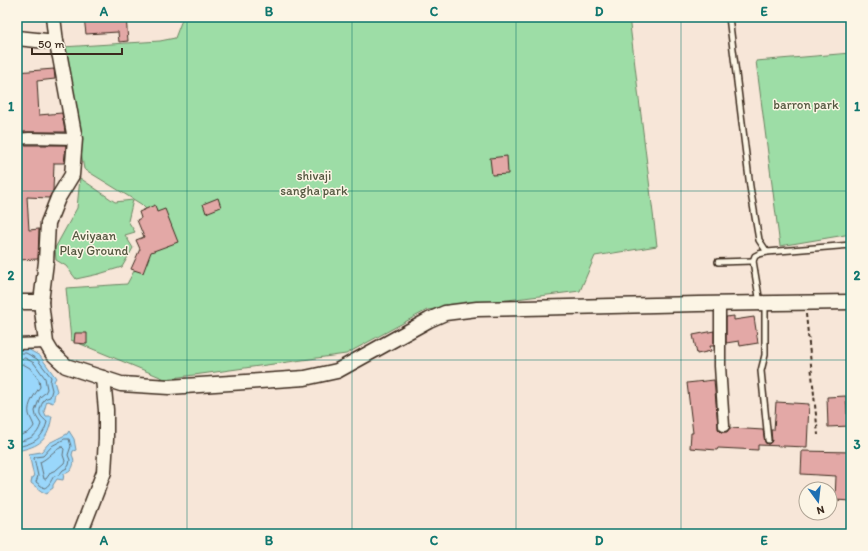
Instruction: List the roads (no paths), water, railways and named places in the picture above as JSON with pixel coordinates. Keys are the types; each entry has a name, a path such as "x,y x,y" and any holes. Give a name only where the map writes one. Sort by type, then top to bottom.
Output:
{"street":[{"path":"53,17 56,42 75,139 72,175 58,198 48,223 46,262 41,302 46,343 52,353 66,366 121,384 169,387 305,378 337,371 428,320 445,313 477,310 851,302"},
{"path":"17,38 56,42"},
{"path":"17,139 75,139"},
{"path":"17,302 41,302"},
{"path":"720,304 720,366 724,426"},
{"path":"17,344 46,343"},
{"path":"80,534 104,472 106,417 103,378"}],"lane":[{"path":"729,17 759,240 767,252"},
{"path":"768,440 761,371 765,355 763,303 753,261 755,256 767,252 851,245"},
{"path":"718,262 753,261"}],"water":[{"path":"26,348 40,356 56,378 54,381 57,391 53,403 47,401 44,411 46,416 52,416 45,437 42,441 32,447 17,451 17,350"},
{"path":"69,431 74,439 76,450 73,451 72,455 74,459 73,465 68,473 64,474 63,480 57,479 53,485 53,488 47,494 31,483 32,478 34,477 29,454 41,452 49,443 67,434"}],"park label":[{"name":"barron park","path":"806,104"},
{"name":"shivaji sangha park","path":"314,182"},
{"name":"Aviyaan Play Ground","path":"94,242"}]}
